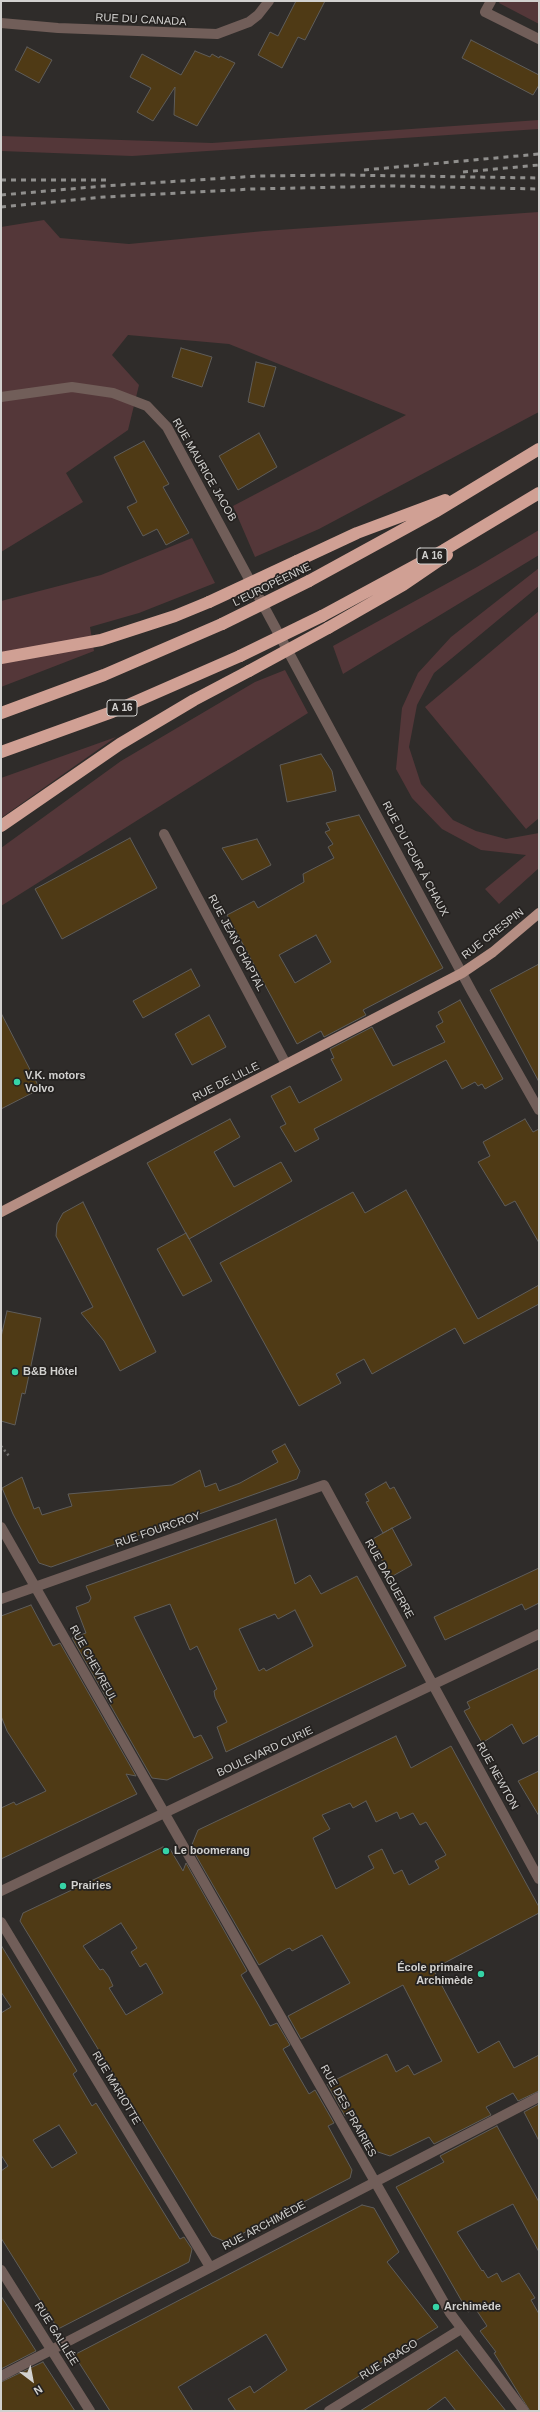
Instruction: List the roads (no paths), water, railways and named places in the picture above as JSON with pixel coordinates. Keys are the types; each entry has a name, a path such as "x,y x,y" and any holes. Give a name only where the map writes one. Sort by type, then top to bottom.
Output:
{"highway":[{"name":"L'EUROPÉENNE","path":"1,713 104,675 222,624 309,581 471,491 539,449"},
{"path":"1,658 101,640 169,618 209,602 379,524 471,491"},
{"name":"A 16","path":"1,752 119,709 240,656 322,616 491,522 539,493"},
{"path":"1,826 120,744 194,700 328,628 425,570 491,522"}],"main road":[{"name":"RUE CRESPIN","path":"462,973 493,952 539,913"},
{"name":"RUE DE LILLE","path":"1,1212 462,973"}],"street":[{"name":"RUE DU CANADA","path":"1,23 58,28 217,34 249,22 258,15 269,1"},
{"path":"491,1 485,12 539,39"},
{"name":"RUE MAURICE JACOB","path":"1,396 72,387 113,393 147,406 158,416 178,444 272,619"},
{"name":"RUE DU FOUR À CHAUX","path":"272,619 462,973 539,1110"},
{"name":"RUE JEAN CHAPTAL","path":"164,834 286,1064"},
{"name":"RUE FOURCROY","path":"1,1599 324,1484"},
{"name":"RUE DAGUERRE","path":"324,1484 433,1685"},
{"name":"RUE CHEVREUL","path":"1,1527 164,1814"},
{"name":"BOULEVARD CURIE","path":"1,1891 539,1634"},
{"name":"RUE NEWTON","path":"433,1685 539,1879"},
{"name":"RUE DES PRAIRIES","path":"164,1814 374,2182 461,2329 524,2411"},
{"name":"RUE MARIOTTE","path":"1,1922 210,2267"},
{"name":"RUE ARCHIMÈDE","path":"1,2376 539,2097"},
{"name":"RUE GALILÉE","path":"1,2270 90,2411"},
{"name":"RUE ARAGO","path":"329,2411 461,2329"}],"railway":[{"path":"364,170 539,154"},
{"path":"463,172 539,165"},
{"path":"1,195 104,186 258,176 343,175 539,178"},
{"path":"1,180 108,180"},
{"path":"1,207 104,197 252,189 392,186 539,189"}],"place":[{"name":"V.K. motors Volvo","path":"17,1082"},
{"name":"B&B Hôtel","path":"15,1372"},
{"name":"Le boomerang","path":"166,1851"},
{"name":"Prairies","path":"63,1886"},
{"name":"École primaire Archimède","path":"481,1974"},
{"name":"Archimède","path":"436,2307"}]}
